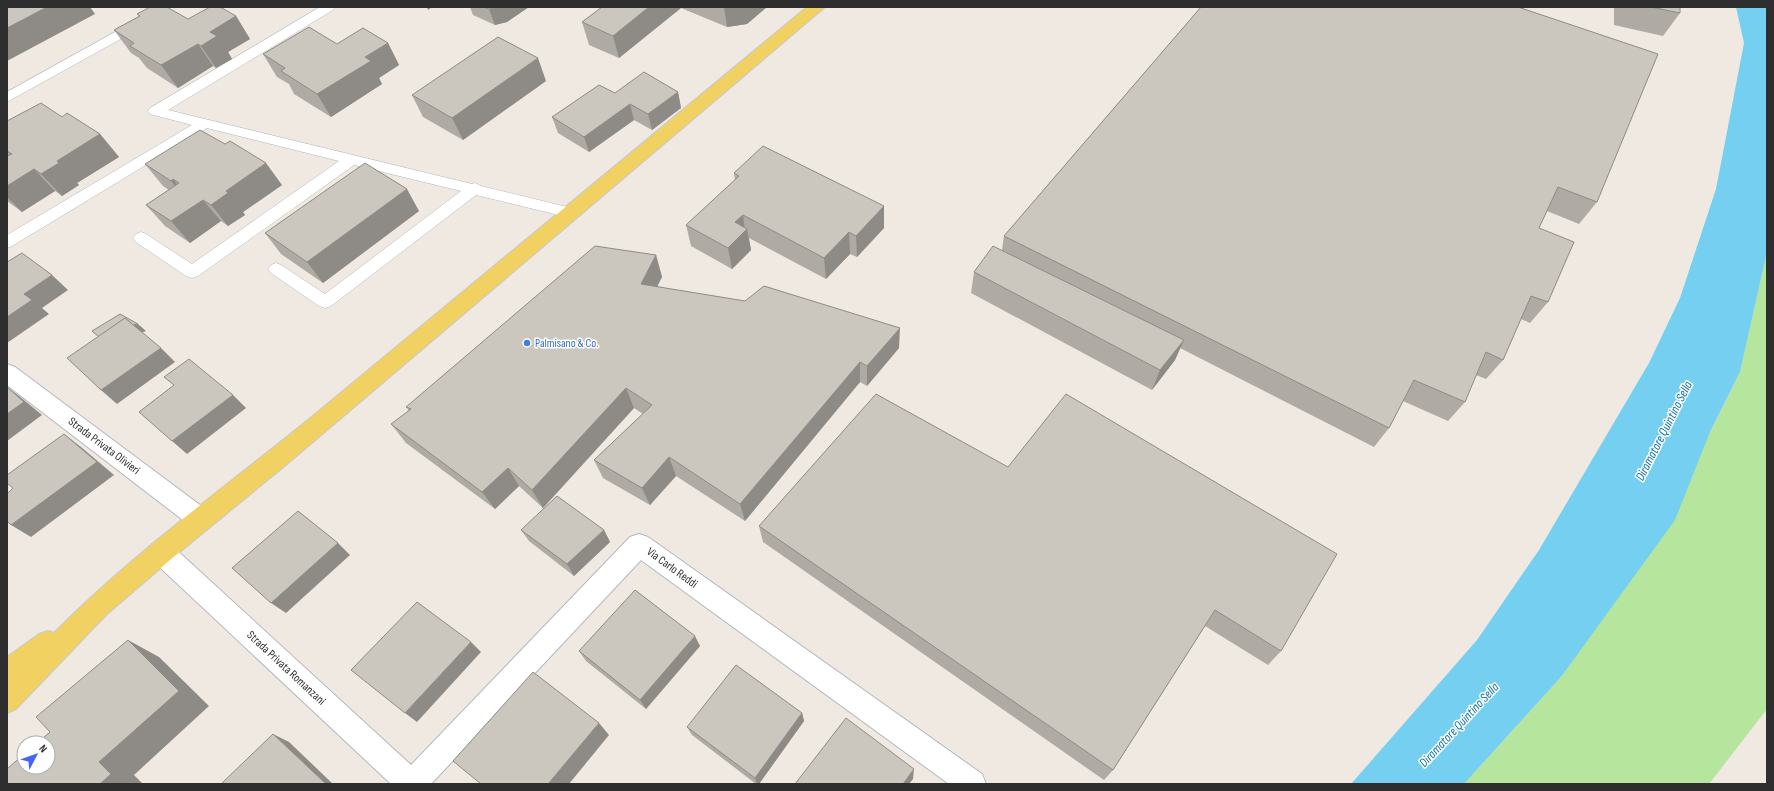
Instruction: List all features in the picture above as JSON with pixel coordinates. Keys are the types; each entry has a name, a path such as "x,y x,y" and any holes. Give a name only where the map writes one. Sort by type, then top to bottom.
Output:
{"main road":[{"path":"7,673 97,607 200,519 279,457 817,7"},
{"path":"7,700 97,607"}],"street":[{"name":"Strada Privata Olivieri","path":"7,373 200,519"},
{"name":"Via Carlo Reddi","path":"412,784 639,545 972,784"},
{"name":"Strada Privata Romanzani","path":"161,552 412,784"}],"lane":[{"path":"7,98 169,7"},
{"path":"329,7 155,111 475,188 571,213"},
{"path":"7,242 205,123"},
{"path":"141,238 192,272 352,159"},
{"path":"276,269 325,302 475,188"}],"green space":[{"path":"1767,252 1767,709 1709,784 1464,784 1561,677 1710,432 1740,372"}],"water":[{"name":"Diramatore Quintino Sella","path":"1736,7 1767,7 1767,252 1740,372 1710,432 1675,520 1561,677 1464,784 1351,784 1477,640 1539,550 1649,363 1680,298 1716,189 1744,43"}],"building":[{"path":"7,7 47,7 7,28"},
{"path":"150,7 167,7 188,19 210,7 220,7 236,16 210,32 217,36 201,46 198,44 161,65 130,46 134,43 114,30 140,16 137,14"},
{"path":"484,7 499,7 489,9"},
{"path":"602,7 649,7 613,36 582,22"},
{"path":"1201,7 1518,7 1658,54 1597,202 1558,187 1539,228 1574,242 1548,302 1531,296 1503,360 1486,352 1465,402 1414,380 1389,428 1004,236"},
{"path":"1651,7 1680,7 1680,13"},
{"path":"309,27 337,44 363,28 388,43 365,57 371,61 317,94 281,71 285,68 263,54"},
{"path":"498,37 538,58 452,118 412,95"},
{"path":"644,72 678,92 648,114 630,104 584,137 552,117 599,85 615,93"},
{"path":"41,103 62,117 67,113 100,134 57,161 59,163 41,174 34,169 7,186 7,156 12,154 7,151 7,121"},
{"path":"200,130 225,144 230,141 266,163 226,191 228,193 211,205 203,200 171,221 146,205 179,183 173,179 171,181 145,164"},
{"path":"763,146 884,206 856,236 849,232 824,258 743,215 735,222 747,229 728,248 686,225 739,176 734,173"},
{"path":"365,163 407,189 307,262 265,233"},
{"path":"595,246 656,255 641,284 745,301 764,286 900,328 867,366 860,362 740,504 669,457 642,488 594,460 652,405 626,388 532,490 508,468 482,492 391,424 411,409 406,407"},
{"path":"993,246 1184,340 1160,370 974,272"},
{"path":"22,253 52,275 24,294 32,300 7,317 7,262"},
{"path":"120,314 138,324 133,325 125,318 99,337 92,331"},
{"path":"125,318 161,348 101,390 67,358"},
{"path":"189,359 233,395 172,441 139,412 174,385 164,377"},
{"path":"7,387 24,402 7,414"},
{"path":"876,394 1008,467 1066,394 1337,554 1281,651 1215,610 1113,770 759,526"},
{"path":"64,434 97,462 11,525 7,521 7,494 13,488 7,483 7,475"},
{"path":"557,496 604,530 567,564 521,530"},
{"path":"298,511 338,543 271,603 232,568"},
{"path":"635,590 695,636 640,700 579,651"},
{"path":"417,602 471,642 405,713 351,670"},
{"path":"128,640 179,691 99,762 111,774 100,784 7,784 7,769 16,761 16,775 56,775 56,735 46,735 50,732 36,717"},
{"path":"736,665 802,713 755,778 687,727"},
{"path":"533,672 599,723 548,784 481,784 453,761"},
{"path":"846,718 914,769 903,784 795,784"},
{"path":"273,734 326,784 221,784"}],"place":[{"name":"Palmisano & Co.","path":"527,343"}]}
